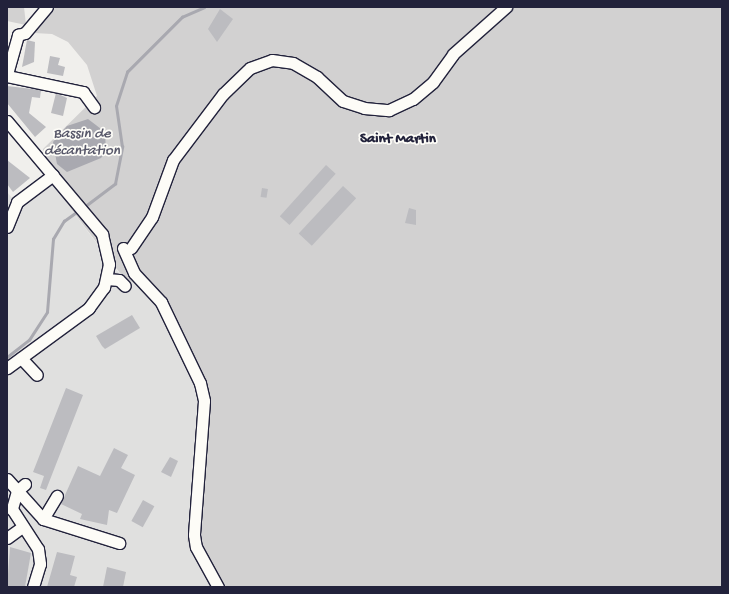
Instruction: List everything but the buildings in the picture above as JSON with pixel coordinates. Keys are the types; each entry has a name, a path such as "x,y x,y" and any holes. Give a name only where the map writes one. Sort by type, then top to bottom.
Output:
{"street":[{"path":"47,7 25,33 18,35 7,75 83,92 94,107"},
{"path":"483,28 494,7"},
{"path":"109,264 127,251 152,217 173,160 223,94 250,68 272,60 293,63 317,77 343,101 364,108 389,110 418,95 453,54 506,7"},
{"path":"7,121 89,217 108,248 109,264 107,279 89,308 7,368"},
{"path":"7,227 17,202 53,175"},
{"path":"108,248 127,251"},
{"path":"127,251 134,273 161,302 200,384 204,401 194,535 196,547 218,587"},
{"path":"107,279 119,280 125,286"},
{"path":"21,358 37,375"},
{"path":"7,479 21,488 43,519 119,543"},
{"path":"21,488 12,509 38,550 40,564 33,587"},
{"path":"43,519 57,496"},
{"path":"7,538 22,527"}],"shaded area":[{"path":"7,7 24,7 26,25 7,21"},
{"path":"54,7 722,7 722,587 212,587 187,542 199,400 196,382 158,306 143,288 123,277 45,175 43,149 97,96 87,65 68,42 52,34 34,33"},
{"path":"45,175 122,277 143,288 158,306 196,382 199,400 187,542 212,587 7,587 7,192 13,199"}],"water":[{"name":"Bassin de décantation","path":"88,119 105,132 106,152 101,158 67,172 57,164 53,142 67,126"}],"waterway":[{"path":"84,207 115,184 122,147 116,106 127,72 182,17 204,7"},
{"path":"7,357 29,340 47,312 53,239 64,221 78,211"}],"district":[{"name":"Saint Martin","path":"398,140"}]}
